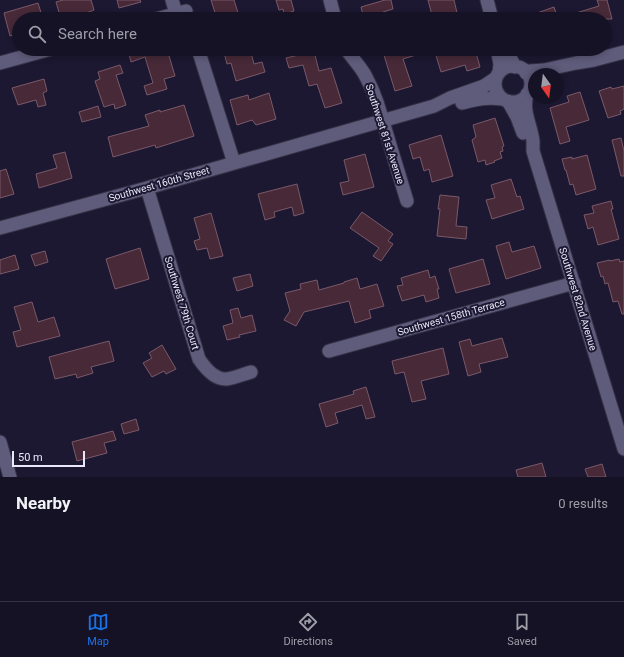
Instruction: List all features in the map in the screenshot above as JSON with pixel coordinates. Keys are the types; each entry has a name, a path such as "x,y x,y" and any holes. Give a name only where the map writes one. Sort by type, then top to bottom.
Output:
{"street":[{"path":"172,0 184,11"},
{"path":"330,0 333,12"},
{"path":"487,0 490,12"},
{"path":"612,55 624,52"},
{"path":"0,64 27,56"},
{"path":"200,56 234,163"},
{"name":"Southwest 81st Avenue","path":"351,56 370,83 407,201"},
{"path":"498,56 500,64 495,84 499,95 505,100 513,102 524,98 528,92"},
{"path":"511,56 528,78"},
{"path":"498,76 506,68 530,71 544,70 609,56"},
{"path":"564,74 594,60"},
{"name":"Southwest 160th Street","path":"434,106 450,98 484,86 498,76"},
{"name":"Southwest 82nd Avenue","path":"528,94 525,101 533,141 533,150 624,449"},
{"name":"Southwest 160th Street","path":"0,228 147,188 434,106 488,97 505,100"},
{"name":"Southwest 82nd Avenue","path":"505,100 517,117 526,142 533,150"},
{"name":"Southwest 79th Court","path":"147,188 199,359 203,366 210,372 226,379 252,372"},
{"name":"Southwest 158th Terrace","path":"329,351 574,283"},
{"path":"0,442 2,459 10,477"}],"building":[{"path":"63,0 91,0 94,10 89,12 59,12 56,2"},
{"path":"117,0 140,0 141,2 119,8"},
{"path":"211,0 234,0 238,12 215,12"},
{"path":"276,0 291,0 294,11 284,12 283,9 279,10"},
{"path":"385,0 391,0 393,9 383,12 362,12 361,7"},
{"path":"428,0 454,0 457,12 431,12"},
{"path":"597,0 607,0 610,12 579,12 599,6"},
{"path":"38,3 41,12 12,12 12,35 10,36 4,13"},
{"path":"554,7 556,12 540,12"},
{"path":"130,56 169,56 175,76 164,79 167,89 147,95 144,86 153,83 145,57 131,62"},
{"path":"225,56 252,56 254,64 262,62 265,72 236,81 231,63 227,64"},
{"path":"295,56 315,56 319,71 331,68 342,103 325,108 317,84 309,86 303,65 289,68 286,58"},
{"path":"384,56 413,56 403,59 412,86 395,91"},
{"path":"436,56 477,56 480,67 467,71 465,65 441,72"},
{"path":"120,65 123,73 116,75 126,105 115,109 114,104 104,107 95,81 100,79 98,72"},
{"path":"44,79 47,91 43,93 46,105 38,107 36,100 18,105 12,88"},
{"path":"624,86 624,109 620,111 621,114 608,118 599,91 611,87 612,89"},
{"path":"580,92 589,120 566,127 570,141 560,144 550,108 569,102 567,96"},
{"path":"269,93 276,119 256,125 252,120 237,125 230,100 248,95 249,100"},
{"path":"184,105 194,136 156,148 155,145 113,157 108,137 149,126 145,115"},
{"path":"98,106 101,117 82,122 79,112"},
{"path":"495,118 504,146 502,147 503,151 500,152 502,158 486,165 485,160 478,162 472,140 476,137 473,125"},
{"path":"441,135 453,176 432,182 429,169 424,171 420,157 413,159 409,145"},
{"path":"621,138 624,151 624,176 621,176 612,140"},
{"path":"65,152 72,178 39,188 36,174 57,168 53,155"},
{"path":"365,154 374,187 343,195 340,183 349,181 344,160"},
{"path":"587,155 596,189 576,195 573,184 570,185 562,159 572,157 572,159"},
{"path":"6,169 14,194 0,198 0,171"},
{"path":"511,179 517,197 520,196 524,209 492,219 486,200 495,198 491,185"},
{"path":"297,184 304,213 294,216 292,207 274,212 275,217 265,220 258,194"},
{"path":"440,195 459,197 456,226 467,227 466,239 437,236"},
{"path":"611,201 613,209 611,209 619,239 598,245 593,227 588,229 584,215 594,213 592,206"},
{"path":"362,212 393,234 388,241 393,244 381,261 373,256 379,248 350,228"},
{"path":"211,213 223,256 210,259 207,248 197,250 194,241 200,239 194,218"},
{"path":"509,242 512,252 534,246 541,268 506,279 496,246"},
{"path":"140,248 149,279 115,289 106,259"},
{"path":"45,251 48,262 35,266 31,255"},
{"path":"15,255 19,269 0,274 0,260"},
{"path":"483,259 490,284 456,293 449,269"},
{"path":"619,259 620,262 624,261 624,314 622,314 618,301 613,302 608,283 605,284 603,276 601,277 597,263"},
{"path":"428,270 430,278 435,276 439,289 437,289 439,298 426,302 424,295 402,301 397,286 403,285 401,278"},
{"path":"250,274 253,286 237,291 233,278"},
{"path":"357,278 360,289 377,284 384,306 369,310 371,318 355,323 349,301 304,312 296,326 284,320 290,311 285,293 301,289 300,284 317,280 319,290"},
{"path":"32,302 38,322 54,317 60,336 17,347 13,332 21,330 14,307"},
{"path":"238,308 241,318 252,315 256,331 239,335 240,337 227,340 223,326 233,323 230,310"},
{"path":"502,338 508,357 479,364 481,372 468,376 459,342 470,339 472,346"},
{"path":"109,341 114,361 91,367 93,373 77,378 76,374 55,379 49,357"},
{"path":"162,345 176,369 166,374 164,371 152,377 143,363 152,358 149,353"},
{"path":"443,348 449,374 421,381 426,399 412,402 404,372 395,374 392,361"},
{"path":"366,387 375,417 366,419 362,405 335,413 338,423 326,427 319,404 354,394 353,391"},
{"path":"136,419 139,430 124,434 121,424"},
{"path":"113,431 116,440 104,443 107,453 77,461 72,442"},
{"path":"542,463 546,477 518,477 516,470"},
{"path":"602,464 606,477 588,477 585,469"}]}
